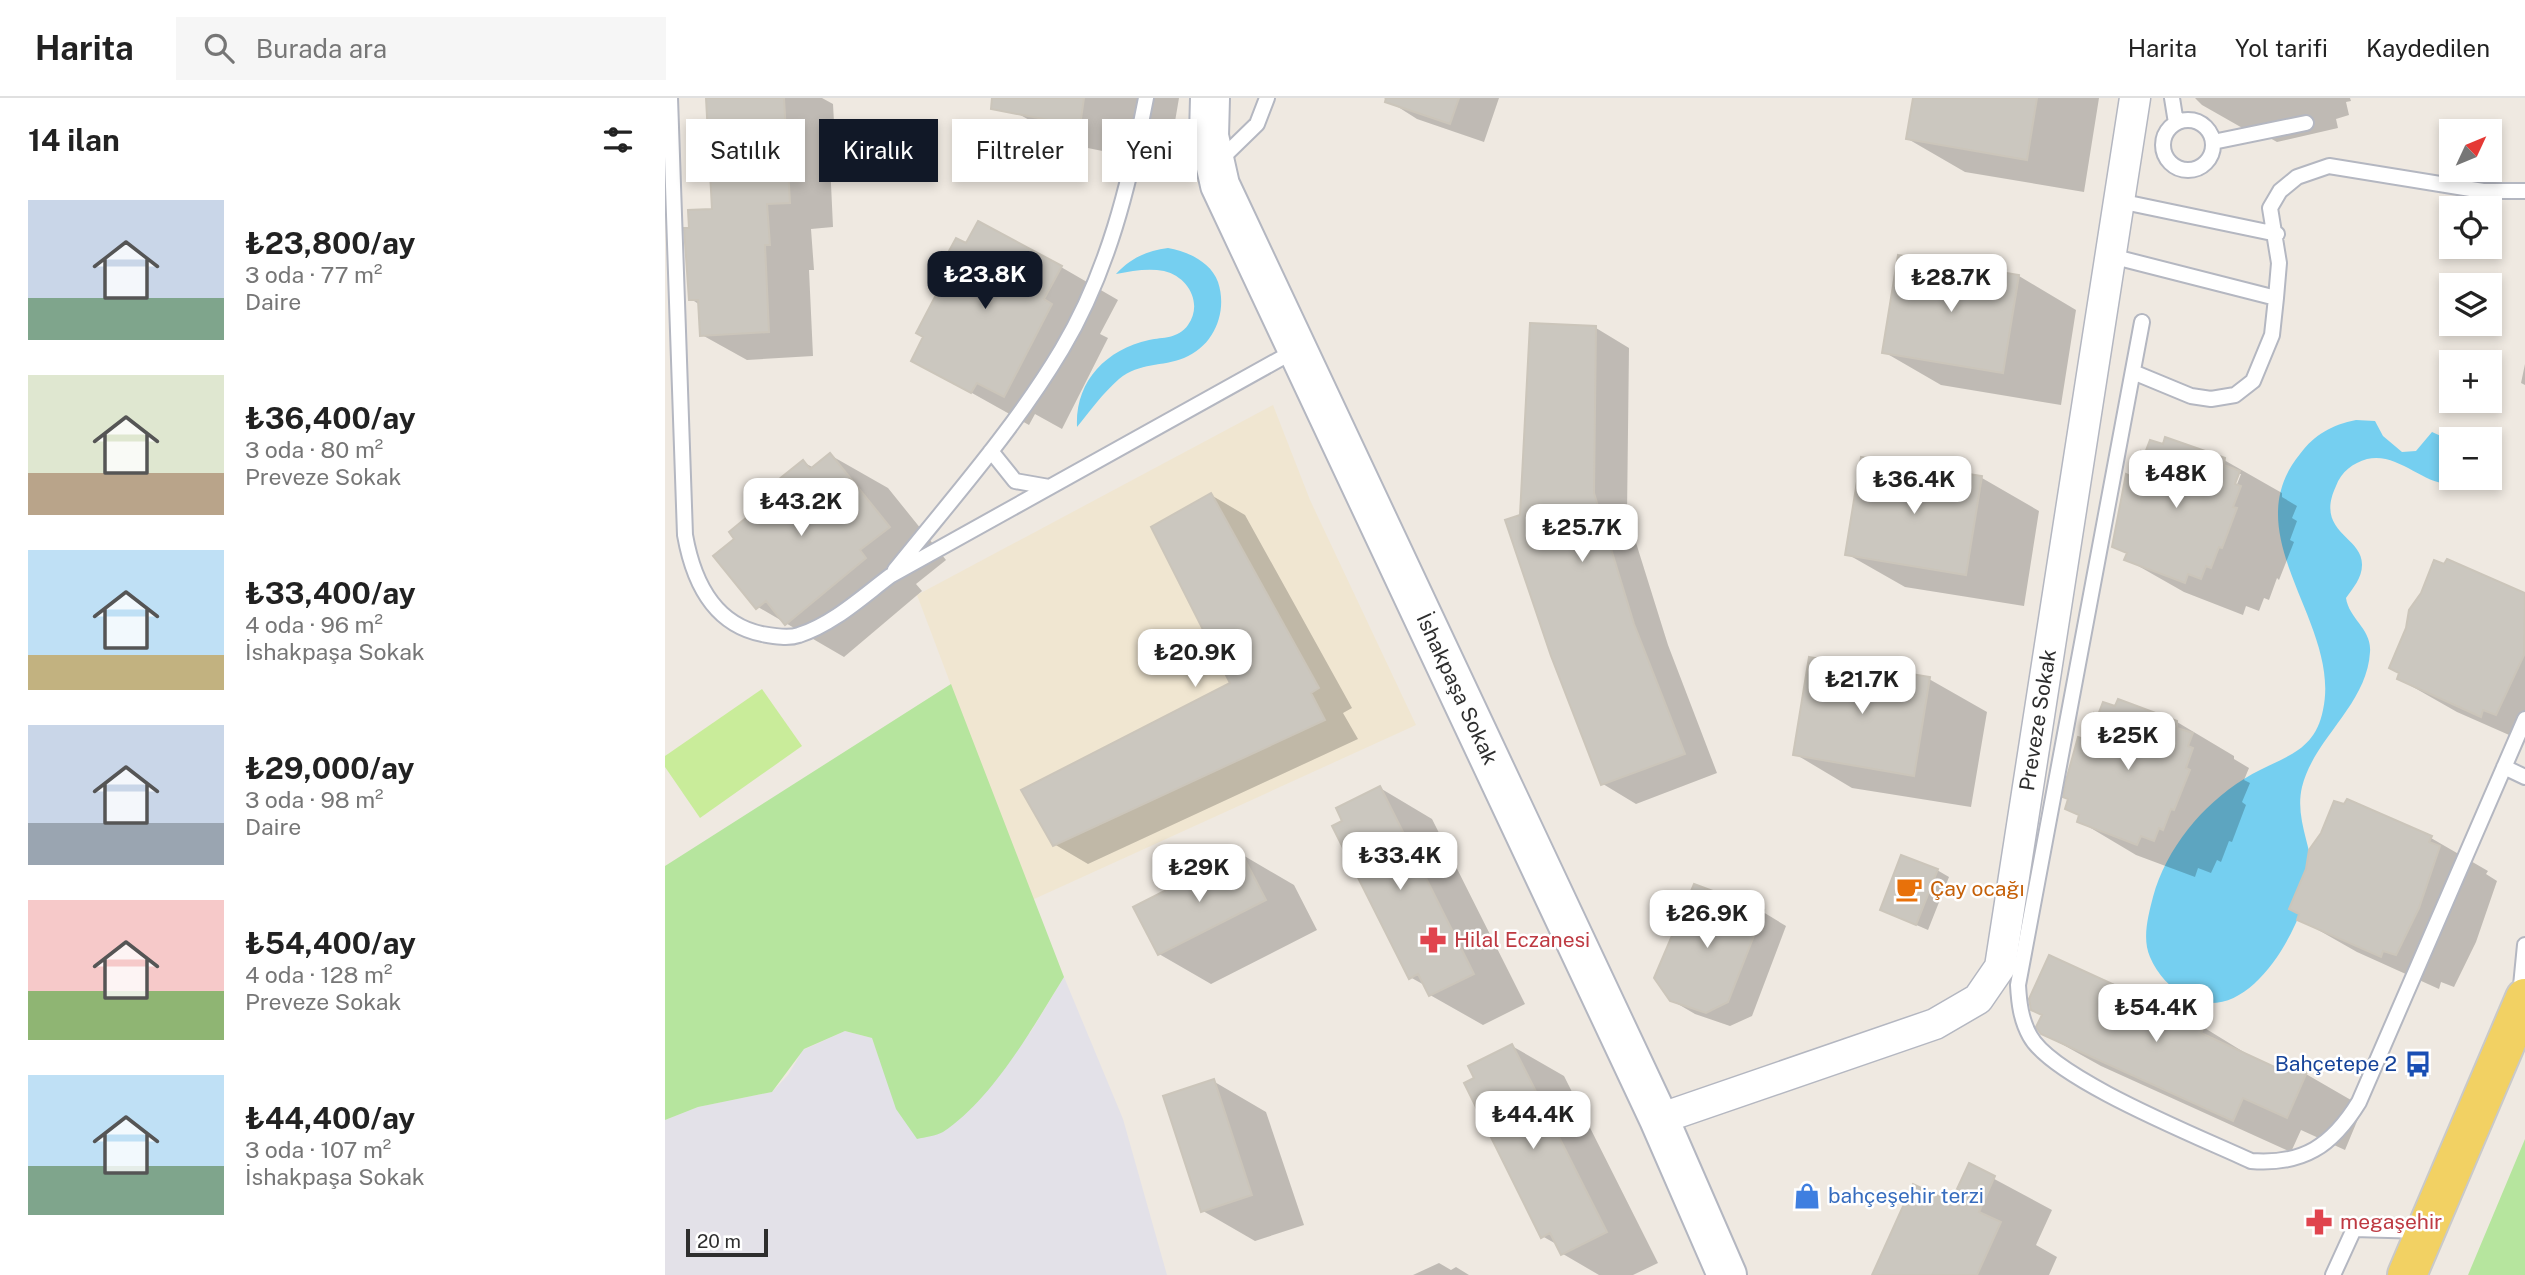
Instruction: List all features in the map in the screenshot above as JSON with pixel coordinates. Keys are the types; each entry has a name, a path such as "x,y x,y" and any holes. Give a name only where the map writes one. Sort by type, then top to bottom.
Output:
{"main road":[{"path":"2407,1275 2521,1007"}],"street":[{"name":"İshakpaşa Sokak","path":"1210,98 1209,136 1220,185 1659,1118 1719,1265"},
{"name":"Preveze Sokak","path":"1659,1118 1935,1024 1978,999 2000,967 2135,98"}],"lane":[{"path":"670,98 685,534 690,563 712,607 729,621 749,631 774,636 797,636 829,621 890,576 1296,350"},
{"path":"890,576 1018,416 1063,348 1095,281 1123,207 1146,98"},
{"path":"1215,164 1257,124 1268,98"},
{"path":"2172,98 2176,122"},
{"path":"2184,120 2200,122 2211,134 2213,142 2209,159 2196,169 2179,169 2172,164 2163,150 2169,127 2184,120"},
{"path":"2213,142 2306,123"},
{"path":"2133,372 2191,396 2211,399 2235,395 2253,381 2272,335 2276,298 2277,234 2270,208 2280,191 2297,177 2329,166 2483,191 2525,191"},
{"path":"2119,201 2277,234"},
{"path":"2111,256 2276,298"},
{"path":"2142,322 2018,985 2020,1011 2030,1038 2055,1064 2083,1082 2251,1161 2279,1164 2313,1151 2344,1126 2359,1101 2525,719"},
{"path":"991,451 1015,481 1050,487"},
{"path":"2504,767 2525,777"},
{"path":"2521,1007 2525,945"},
{"path":"2333,1275 2354,1229 2424,1231"}],"shaded area":[{"path":"1273,405 1310,500 1416,725 1032,900 917,595"},
{"path":"1064,977 1123,1119 1167,1275 665,1275 665,1120 698,1107 772,1092 788,1075 803,1050 845,1031 872,1038 881,1064 1030,1033"}],"green space":[{"path":"951,684 1064,977 1011,1061 979,1101 961,1118 943,1132 917,1139 896,1109 872,1038 845,1031 804,1049 772,1092 698,1107 665,1120 665,866"},
{"path":"762,689 802,746 700,818 665,767 665,756"},
{"path":"2525,1139 2525,1275 2468,1275"}],"water":[{"path":"1168,248 1204,263 1215,275 1221,293 1221,305 1220,316 1211,337 1194,353 1184,358 1143,367 1119,379 1077,427 1081,396 1087,382 1106,360 1133,345 1180,333 1188,325 1194,309 1194,300 1187,285 1173,274 1152,270 1116,274 1139,256"},
{"path":"2356,420 2375,421 2383,436 2402,452 2416,451 2432,432 2439,435 2439,483 2393,461 2380,458 2357,463 2344,472 2338,481 2331,502 2331,514 2335,524 2360,555 2362,570 2346,598 2351,612 2368,637 2370,652 2367,671 2360,689 2308,769 2302,787 2302,824 2310,857 2311,878 2297,922 2269,968 2251,986 2231,999 2210,1003 2187,997 2175,990 2161,975 2153,963 2146,943 2149,912 2167,862 2176,845 2200,815 2244,779 2293,754 2312,737 2318,725 2323,710 2325,677 2318,645 2283,548 2278,516 2283,485 2300,454 2325,431"}],"building":[{"path":"706,98 784,98 785,119 707,119"},
{"path":"992,98 1084,98 1081,119 1043,119 991,109"},
{"path":"1386,98 1459,98 1450,124 1385,102"},
{"path":"1913,98 2037,98 2027,160 1906,139"},
{"path":"711,182 789,182 790,203 767,204 770,245 765,245 769,332 700,336 698,300 689,300 684,228 689,228 688,210 712,209"},
{"path":"978,221 1062,266 1044,299 1052,304 1004,397 977,383 971,393 911,361 923,337 916,333 937,293 929,288 956,238 966,243"},
{"path":"1898,255 2019,275 2003,373 1882,353"},
{"path":"1530,323 1596,326 1594,493 1634,624 1685,754 1601,785 1551,656 1505,520 1520,515"},
{"path":"2165,437 2225,458 2224,465 2240,471 2235,484 2241,486 2233,507 2237,508 2222,548 2219,547 2211,568 2206,566 2201,579 2188,574 2185,583 2124,560 2127,553 2112,547 2126,474 2132,477 2141,451 2145,453 2150,440 2163,444"},
{"path":"830,453 890,527 860,550 866,558 785,625 766,601 756,609 713,556 734,539 729,532 764,503 758,496 803,460 810,469"},
{"path":"1861,457 1982,476 1966,575 1845,555"},
{"path":"1211,493 1319,688 1311,693 1325,720 1053,846 1021,790 1230,683 1151,527"},
{"path":"2447,559 2525,593 2524,655 2496,715 2483,710 2481,717 2397,679 2399,673 2389,668 2406,628 2409,610 2421,593 2434,560 2444,564"},
{"path":"1809,657 1930,677 1914,776 1793,755"},
{"path":"2118,699 2177,721 2177,728 2193,733 2188,746 2193,748 2186,768 2190,770 2174,810 2171,809 2163,830 2159,828 2154,841 2141,836 2137,845 2077,822 2079,815 2065,809 2068,799 2063,797 2078,737 2084,739 2094,713 2098,715 2103,702 2115,706"},
{"path":"1380,786 1474,974 1429,996 1418,974 1409,979 1332,826 1342,821 1336,808"},
{"path":"2347,799 2432,836 2429,842 2440,846 2419,908 2396,955 2383,951 2381,957 2297,920 2299,914 2289,909 2306,869 2309,850 2321,833 2334,801 2344,804"},
{"path":"1241,852 1266,900 1158,955 1133,907"},
{"name":"Çay ocağı","path":"1901,855 1938,869 1916,925 1880,910"},
{"path":"1694,884 1764,910 1728,1002 1706,1013 1670,1001 1654,978"},
{"path":"2049,955 2204,1026 2201,1033 2281,1070 2285,1062 2307,1072 2287,1118 2243,1098 2233,1121 2041,1034 2036,1027 2042,1015 2031,1010 2029,999"},
{"path":"1512,1044 1607,1232 1561,1255 1550,1233 1541,1238 1464,1083 1474,1078 1468,1066"},
{"path":"1214,1079 1252,1195 1201,1212 1163,1096"},
{"path":"1969,1163 1995,1176 1979,1212 2001,1222 1977,1275 1872,1275 1913,1184 1951,1202"}],"place":[{"name":"Çay ocağı","path":"1909,889"},
{"name":"Hilal Eczanesi","path":"1433,940"},
{"name":"Bahçetepe 2","path":"2418,1064"},
{"name":"bahçeşehir terzi","path":"1807,1196"},
{"name":"megaşehir","path":"2319,1222"}]}
